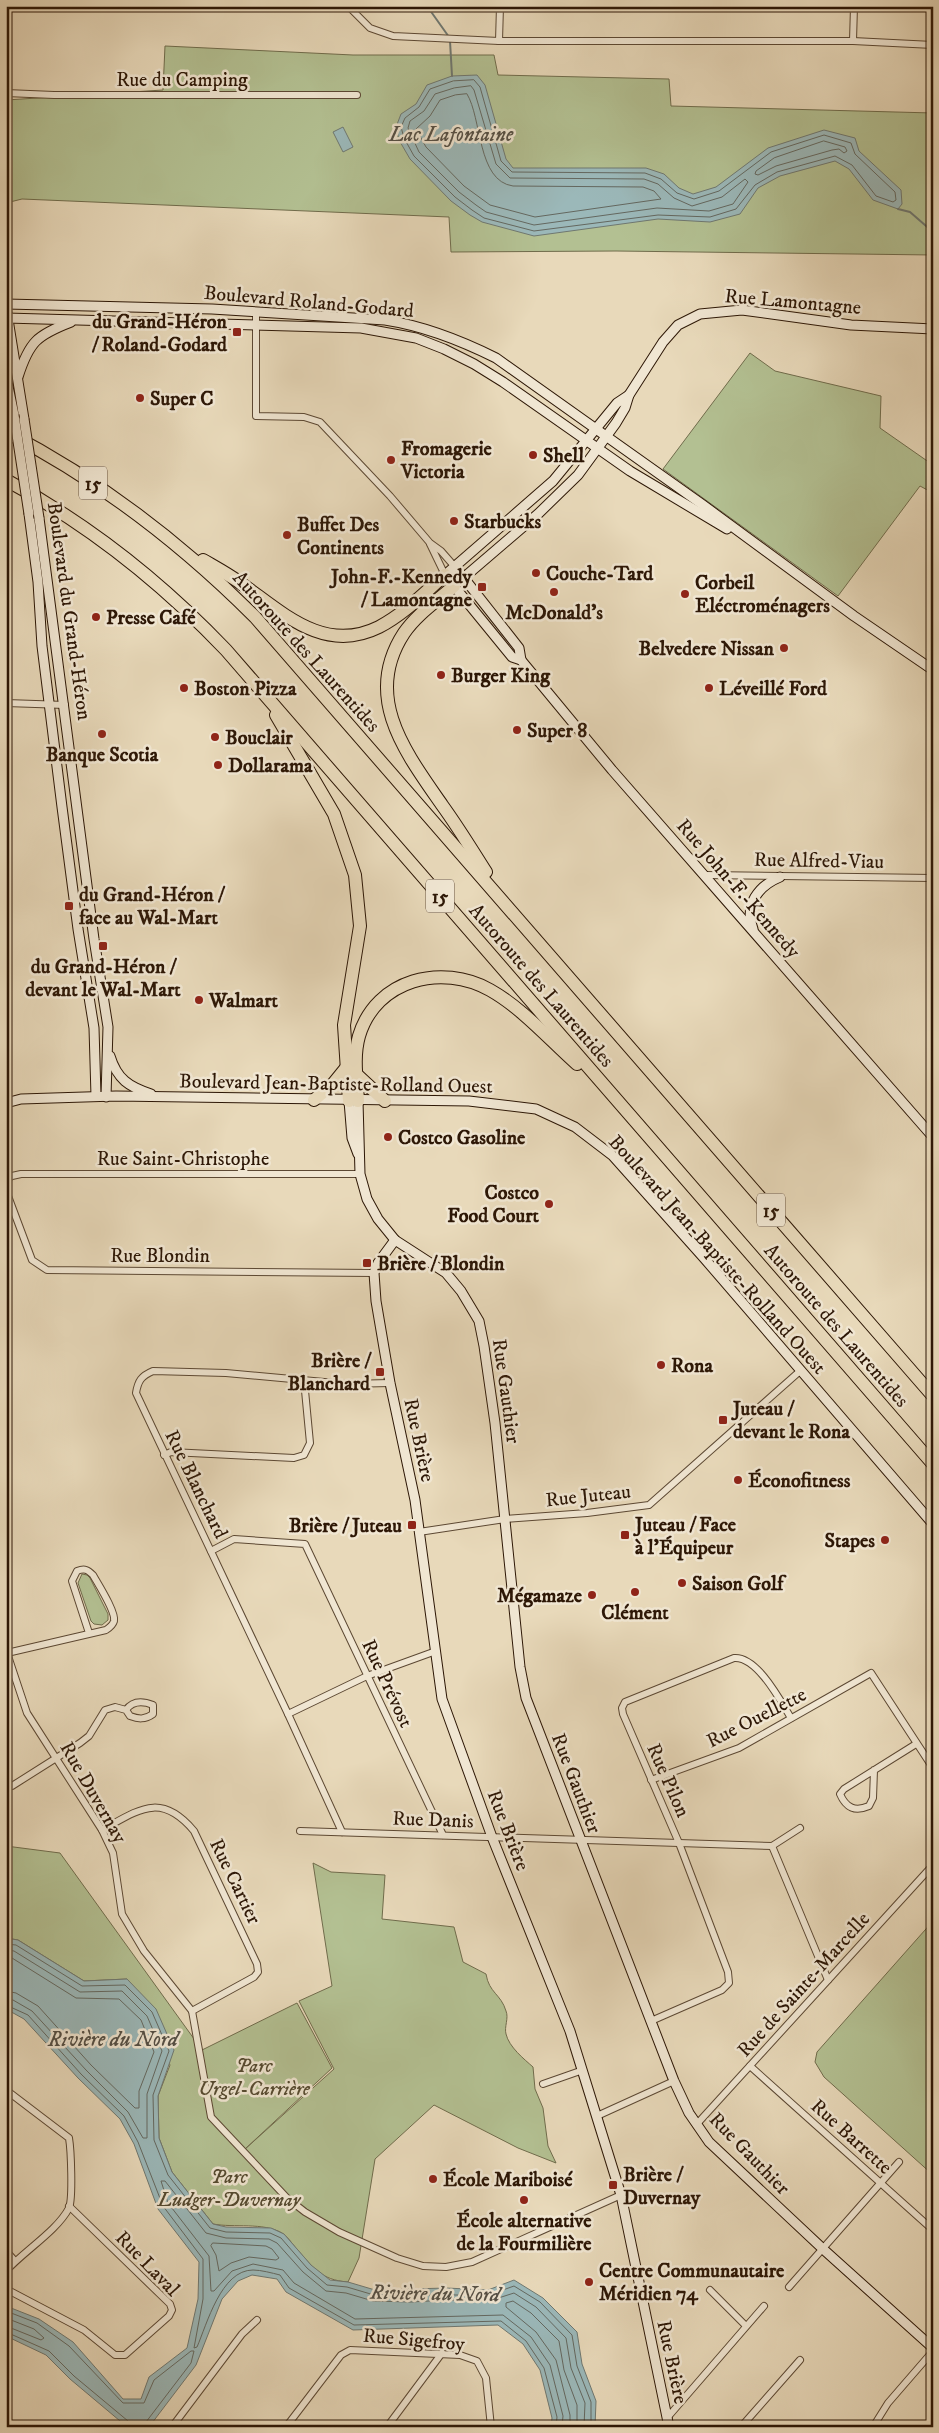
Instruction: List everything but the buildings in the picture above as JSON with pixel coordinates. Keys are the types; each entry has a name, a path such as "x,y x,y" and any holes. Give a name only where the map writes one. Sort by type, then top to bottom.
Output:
{"highway":[{"name":"Autoroute des Laurentides","path":"6,432 86,478 175,543 226,588 274,638 933,1396"},
{"name":"Autoroute des Laurentides","path":"6,480 77,524 144,573 204,628 260,688 933,1464"},
{"path":"175,543 239,582 292,620 310,629 334,635 353,634 379,627 410,606 450,571"},
{"path":"454,586 418,617 402,638 390,670 387,704 394,728 405,751 514,914"},
{"path":"260,688 331,808 346,844 355,875 360,926 345,1016 346,1068 354,1101"},
{"path":"354,1101 357,1052 361,1030 370,1014 382,1000 401,986 414,980 432,976 454,976 476,983 505,1000 620,1103"},
{"path":"314,1100 333,1084 346,1068"},
{"path":"357,1075 386,1101"}],"street":[{"path":"348,6 370,28 392,36 499,41 853,40 933,45"},
{"path":"499,41 500,6"},
{"path":"853,40 854,6"},
{"name":"Rue du Camping","path":"6,93 54,95 357,95"},
{"name":"Boulevard Roland-Godard","path":"6,304 256,312 405,323 465,342 496,358 596,431 703,505 753,544 933,670"},
{"name":"Rue Lamontagne","path":"454,586 538,514 578,475 606,438 625,408 629,395 663,342 678,325 708,313 742,310 851,325 933,329"},
{"name":"Rue John-F.-Kennedy","path":"256,312 256,416 304,417 320,422 390,496 430,543 450,571 464,577 519,648 521,660 612,770 933,1137"},
{"name":"Boulevard Roland-Godard","path":"7,315 76,320 361,328 416,338 444,349 503,382 587,442 698,513 753,544"},
{"name":"Boulevard du Grand-Héron","path":"7,315 40,518 94,939 108,1027 106,1097"},
{"path":"18,378 25,356 36,340 47,331 76,320"},
{"name":"Boulevard du Grand-Héron","path":"6,377 14,415 38,576 42,646 75,908 94,1028 96,1096"},
{"name":"Rue Lamontagne","path":"450,571 553,481 596,431 616,403 629,395"},
{"name":"Rue John-F.-Kennedy","path":"430,543 441,551 454,586 512,657 521,660"},
{"path":"6,704 65,705"},
{"name":"Rue Alfred-Viau","path":"705,875 933,878"},
{"path":"754,932 750,913 751,903 763,886 780,877"},
{"path":"108,1049 117,1072 127,1085 161,1097"},
{"name":"Boulevard Jean-Baptiste-Rolland Ouest","path":"6,1103 21,1099 96,1096 354,1101 469,1101 517,1105 536,1109 575,1127 613,1156 704,1258 933,1524"},
{"name":"Rue Gauthier","path":"354,1101 361,1137 360,1174 367,1199 378,1218 395,1240 446,1273 461,1290 479,1321 494,1415 520,1667 526,1698 674,2081 696,2125 709,2142 933,2349"},
{"name":"Rue Saint-Christophe","path":"6,1181 12,1176 21,1174 360,1174"},
{"name":"Rue Blondin","path":"6,1181 8,1196 32,1260 47,1270 374,1273"},
{"path":"374,1273 378,1263 395,1240"},
{"name":"Rue Brière","path":"374,1273 376,1301 390,1383 415,1500 442,1699 492,1837 570,2031 583,2070 621,2196 668,2422"},
{"name":"Rue Blanchard","path":"342,1832 136,1393 138,1383 144,1374 153,1371 226,1373 346,1384 390,1383"},
{"name":"Rue Juteau","path":"419,1532 505,1519 587,1513 649,1505 800,1371"},
{"path":"164,1455 172,1452 294,1458 304,1455 310,1443 304,1380"},
{"name":"Rue Prévost","path":"211,1551 234,1539 305,1544 443,1835"},
{"path":"7,1652 106,1630 114,1621 113,1614 93,1575 88,1570 83,1569 77,1571 72,1581 89,1633"},
{"path":"288,1714 367,1676 436,1651"},
{"name":"Rue Duvernay","path":"7,1652 27,1713 102,1830 112,1853 122,1914 144,1951 192,2011 208,2112 214,2121 287,2198 305,2212 339,2232 397,2258 423,2266 446,2267 472,2262 621,2196"},
{"name":"Rue Pilon","path":"651,2020 722,1990 729,1983 728,1972 679,1843 622,1708 625,1702 734,1658 743,1657 751,1662 773,1690 791,1718"},
{"name":"Rue Ouellette","path":"651,1780 739,1748 871,1673 916,1744"},
{"path":"6,1787 12,1786 88,1736 104,1710 115,1707 126,1710"},
{"path":"874,1770 873,1798 869,1806 860,1810 853,1809 844,1803 840,1794 844,1789 874,1770 916,1744 933,1768"},
{"name":"Rue Cartier","path":"102,1830 140,1809 155,1807 170,1811 184,1819 194,1831 258,1964 258,1972 254,1978 192,2011"},
{"path":"800,1828 772,1846 828,1980"},
{"name":"Rue Danis","path":"300,1831 772,1846"},
{"name":"Rue de Sainte-Marcelle","path":"696,2125 933,1865"},
{"name":"Rue Barrette","path":"750,2066 933,2230"},
{"path":"543,2084 583,2070"},
{"path":"597,2116 674,2081"},
{"path":"6,2090 69,2138 71,2149 69,2206 58,2222 15,2261 6,2272"},
{"path":"789,2287 899,2162"},
{"name":"Rue Laval","path":"6,2289 84,2330 115,2355 125,2355 169,2316 172,2310 170,2304 69,2206"},
{"path":"6,2251 15,2261"},
{"path":"710,2290 746,2326"},
{"path":"668,2422 764,2306"},
{"path":"172,2427 242,2334 257,2320"},
{"path":"873,2427 888,2403 933,2349"},
{"name":"Rue Sigefroy","path":"286,2427 341,2355 350,2350 460,2355 477,2361 486,2378 491,2427"},
{"path":"387,2427 442,2354"},
{"path":"741,2427 800,2360"}],"green space":[{"path":"165,46 353,55 494,55 498,75 669,79 671,106 933,113 933,255 616,251 451,252 449,217 22,199 6,203 6,100 163,90"},
{"path":"750,353 775,371 881,396 880,428 933,465 933,493 920,486 838,596 663,469"},
{"path":"82,1574 90,1578 108,1614 108,1620 102,1625 94,1624 91,1621 78,1583"},
{"path":"6,1846 60,1853 197,2043 200,2051 297,2003 332,2068 244,2150 334,2069 299,2001 332,1986 313,1863 331,1872 385,1875 382,1919 454,1927 463,1962 486,1974 492,1990 504,2005 507,2017 506,2031 510,2044 533,2067 535,2089 543,2108 548,2146 556,2163 518,2148 434,2105 375,2159 359,2258 348,2282 338,2281 318,2271 282,2233 257,2226 213,2224 172,2172 159,2138 158,2096 170,2065 127,1979 84,1981 18,1940 6,1938"},
{"path":"933,1921 933,2175 824,2077 815,2062 817,2052"}],"water":[{"name":"Lac Lafontaine","path":"477,75 485,85 506,159 513,168 646,168 664,174 679,188 693,194 716,187 768,148 824,130 855,138 859,151 901,190 902,204 898,209 873,200 849,169 835,161 780,176 758,188 740,214 710,222 658,219 534,236 482,222 451,201 410,159 399,140 396,127 401,114 416,104 427,85 452,76"},
{"path":"343,127 353,147 343,152 333,132"},
{"name":"Rivière du Nord","path":"6,1938 18,1940 84,1981 127,1979 156,2009 174,2050 158,2096 159,2138 172,2172 213,2224 226,2227 271,2228 284,2234 311,2265 330,2280 348,2282 375,2290 446,2288 488,2290 514,2280 543,2298 577,2332 582,2364 596,2401 595,2427 551,2427 552,2418 540,2370 523,2344 498,2325 353,2330 286,2292 277,2279 252,2275 238,2281 222,2299 196,2365 149,2427 126,2426 70,2379 46,2355 6,2336 6,2306 39,2319 73,2342 123,2399 141,2399 149,2377 187,2348 198,2299 199,2262 158,2209 134,2144 120,2119 78,2078 24,2019 6,2009"}],"waterway":[{"path":"427,6 449,37"},
{"path":"450,41 452,76"},
{"path":"898,209 910,212 933,232"}],"place":[{"name":"du Grand-Héron / Roland-Godard","path":"237,332"},
{"name":"Super C","path":"140,398"},
{"name":"Shell","path":"533,455"},
{"name":"Fromagerie Victoria","path":"391,460"},
{"name":"Starbucks","path":"454,521"},
{"name":"Buffet Des Continents","path":"287,535"},
{"name":"Couche-Tard","path":"536,573"},
{"name":"John-F.-Kennedy / Lamontagne","path":"482,587"},
{"name":"McDonald's","path":"554,592"},
{"name":"Corbeil Eléctroménagers","path":"685,594"},
{"name":"Presse Café","path":"96,617"},
{"name":"Belvedere Nissan","path":"784,648"},
{"name":"Burger King","path":"441,675"},
{"name":"Boston Pizza","path":"184,688"},
{"name":"Léveillé Ford","path":"709,688"},
{"name":"Super 8","path":"517,730"},
{"name":"Banque Scotia","path":"102,734"},
{"name":"Bouclair","path":"215,737"},
{"name":"Dollarama","path":"218,765"},
{"name":"du Grand-Héron / face au Wal-Mart","path":"69,906"},
{"name":"du Grand-Héron / devant le Wal-Mart","path":"103,946"},
{"name":"Walmart","path":"199,1000"},
{"name":"Costco Gasoline","path":"388,1137"},
{"name":"Costco Food Court","path":"549,1204"},
{"name":"Brière / Blondin","path":"367,1263"},
{"name":"Rona","path":"661,1365"},
{"name":"Brière / Blanchard","path":"380,1372"},
{"name":"Juteau / devant le Rona","path":"723,1420"},
{"name":"Éconofitness","path":"738,1480"},
{"name":"Brière / Juteau","path":"412,1525"},
{"name":"Juteau / Face à l'Équipeur","path":"625,1535"},
{"name":"Stapes","path":"885,1540"},
{"name":"Saison Golf","path":"682,1583"},
{"name":"Clément","path":"635,1592"},
{"name":"Mégamaze","path":"592,1595"},
{"name":"École Mariboisé","path":"433,2179"},
{"name":"Brière / Duvernay","path":"613,2185"},
{"name":"École alternative de la Fourmilière","path":"524,2200"},
{"name":"Centre Communautaire Méridien 74","path":"589,2282"}],"park label":[{"name":"Parc Urgel-Carrière","path":"254,2076"},
{"name":"Parc Ludger-Duvernay","path":"229,2188"}]}
